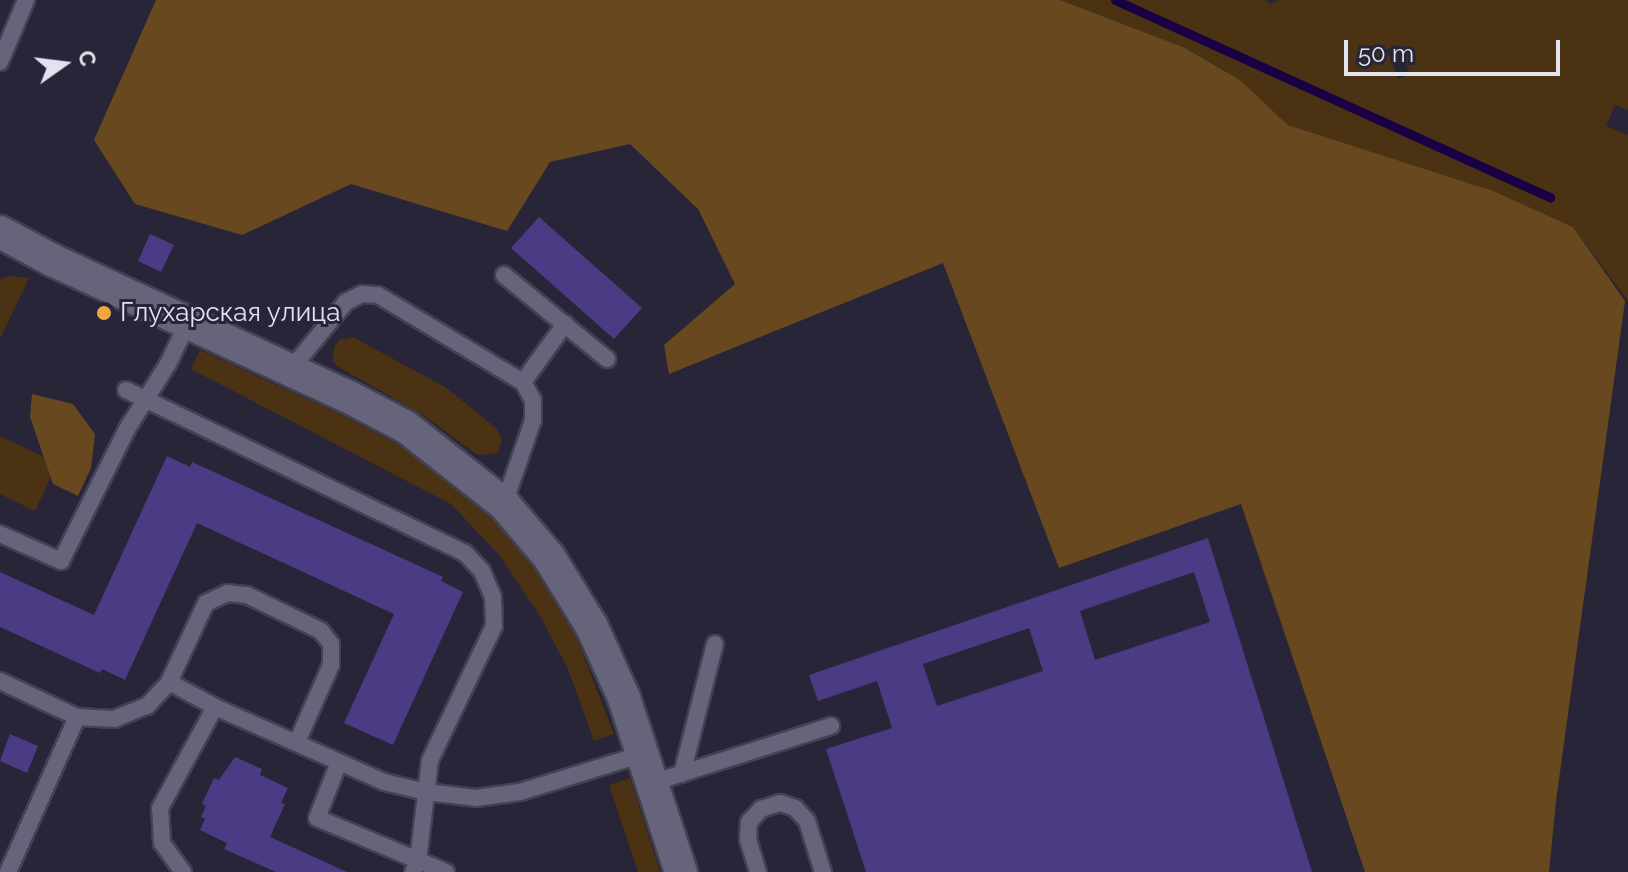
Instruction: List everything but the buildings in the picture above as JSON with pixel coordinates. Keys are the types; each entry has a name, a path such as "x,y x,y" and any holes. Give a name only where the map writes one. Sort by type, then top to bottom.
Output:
{"street":[{"path":"0,232 52,260 291,369 406,427 504,504 549,557 592,627 659,770 681,872"}],"lane":[{"path":"0,62 26,0"},
{"path":"504,275 607,359"},
{"path":"291,369 346,302 362,294 378,295 523,382 533,400 533,420 504,504"},
{"path":"0,534 61,561 188,322"},
{"path":"523,382 565,324"},
{"path":"126,390 465,553 482,571 493,597 494,626 430,760 415,866"},
{"path":"0,681 77,717 114,719 147,706 169,682 206,603 227,593 247,595 321,631 331,644 331,665 297,742"},
{"path":"659,770 715,644"},
{"path":"169,682 215,707 384,782 426,792 476,798 659,770 831,726"},
{"path":"183,872 162,843 160,808 215,707"},
{"path":"8,872 77,717"},
{"path":"339,762 317,818 415,866 446,872"},
{"path":"758,872 748,840 749,822 761,809 780,803 795,808 807,821 823,872"}],"shaded area":[{"path":"156,0 1060,0 1183,47 1240,80 1288,125 1493,191 1573,227 1625,301 1556,801 1549,872 1365,872 1241,504 1059,568 943,263 669,374 664,345 735,284 698,209 630,144 550,162 507,231 351,184 242,235 135,204 94,140"},
{"path":"1060,0 1265,0 1271,4 1280,0 1628,0 1628,110 1615,105 1606,126 1628,135 1628,301 1573,227 1492,191 1288,125 1240,80 1183,47","holes":["1399,45 1410,74 1398,79 1387,49"]},
{"path":"10,276 29,278 0,339 0,279"},
{"path":"353,337 445,387 496,428 502,440 498,453 478,455 423,415 337,366 333,360 334,347 339,340"},
{"path":"200,350 340,414 395,443 451,480 495,519 534,569 576,636 614,734 594,741 568,669 540,616 499,555 451,504 191,369"},
{"path":"32,394 73,404 95,434 91,468 78,496 53,484 30,417"},
{"path":"0,436 57,463 35,511 0,494"},
{"path":"630,778 660,872 638,872 609,785"}],"waterway":[{"path":"1115,0 1550,197"}],"place":[{"name":"Глухарская улица","path":"104,313"}]}
